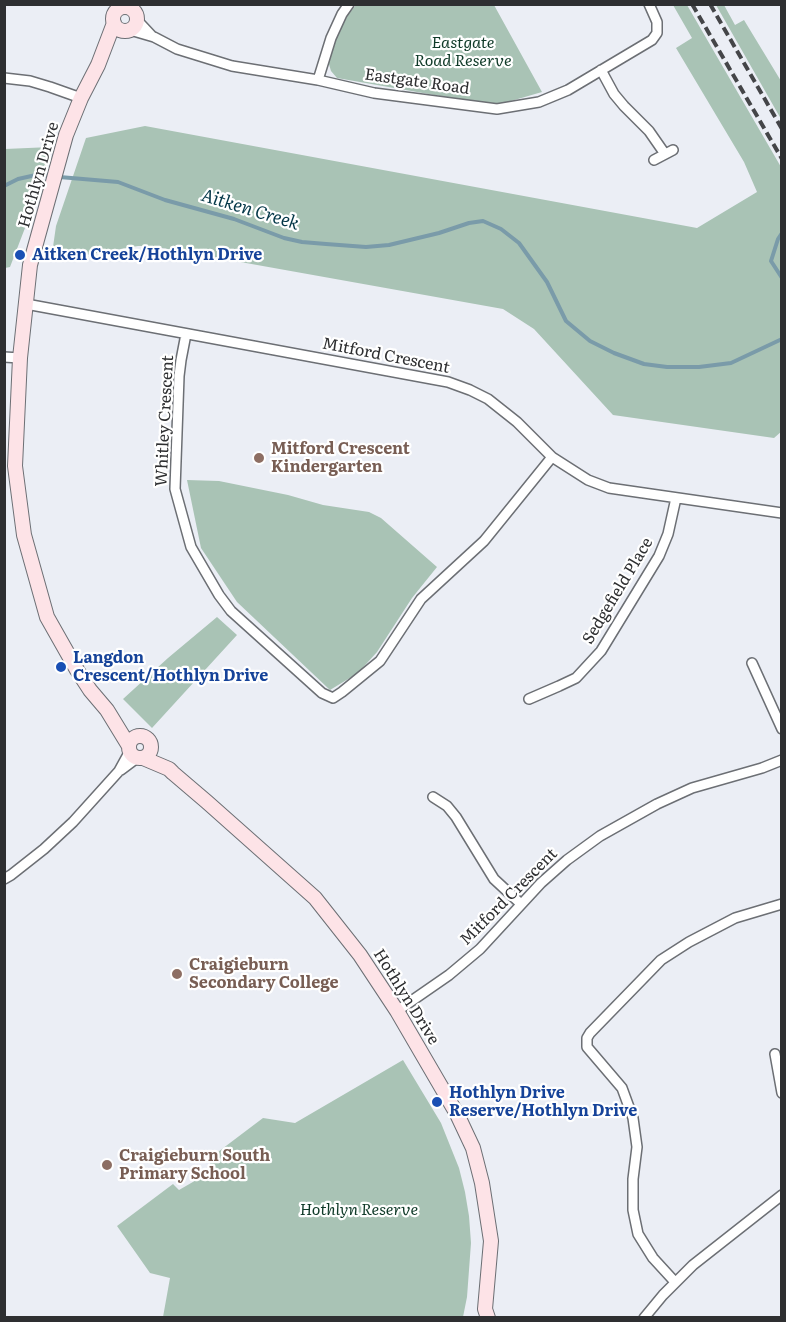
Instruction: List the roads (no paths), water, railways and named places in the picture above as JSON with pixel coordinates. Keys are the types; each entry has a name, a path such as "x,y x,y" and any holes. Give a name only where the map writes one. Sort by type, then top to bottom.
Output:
{"street":[{"path":"318,80 331,38 349,4"},
{"name":"Eastgate Road","path":"134,20 154,37 177,49 232,66 318,80 374,93 497,109 539,102 568,90 652,40 656,36 658,27 649,4"},
{"path":"123,6 132,10 134,20 121,31 115,27 113,20 115,13 123,6"},
{"name":"Hothlyn Drive","path":"98,65 134,20"},
{"name":"Hothlyn Drive","path":"114,23 64,142 30,265 20,358 15,466 24,535 47,617 90,690 135,750 168,769 315,898 360,955 397,1011 457,1114 473,1148 482,1184 491,1241 485,1315"},
{"path":"601,70 614,94 669,152 654,160"},
{"path":"4,78 30,81 81,98"},
{"name":"Mitford Crescent","path":"26,304 448,382 489,399 517,422 552,457 588,480 609,488 782,513"},
{"name":"Whitley Crescent","path":"186,334 180,360 175,489 191,548 231,611 322,693 333,698 380,661 422,599 484,541 552,457"},
{"path":"4,357 20,358"},
{"name":"Sedgefield Place","path":"529,699 576,678 601,651 658,556 668,534 676,498"},
{"path":"752,663 782,729"},
{"name":"Hothlyn Drive","path":"135,750 148,755 152,747 168,769"},
{"path":"4,879 44,849 73,822 135,750"},
{"name":"Mitford Crescent","path":"397,1011 449,975 480,949 521,904 567,860 600,836 657,804 692,788 782,760"},
{"path":"433,796 447,806 456,817 494,879 521,904"},
{"path":"675,1282 653,1258 638,1234 633,1210 633,1179 637,1148 633,1118 622,1088 587,1047 587,1038 661,960 689,942 735,918 782,904"},
{"path":"775,1054 782,1093"},
{"path":"644,1317 675,1282 706,1254 782,1195"}],"waterway":[{"name":"Aitken Creek","path":"4,186 18,179 36,175 118,182 165,200 234,219 284,238 302,242 366,247 389,245 483,221 501,229 519,243 547,282 566,321 590,341 614,353 644,364 699,367 731,363 782,339"},
{"name":"Aitken Creek","path":"782,233 771,261 782,278"}],"railway":[{"path":"692,4 782,159"},
{"path":"710,4 782,129"}],"place":[{"name":"Aitken Creek/Hothlyn Drive","path":"20,255"},
{"name":"Mitford Crescent Kindergarten","path":"259,458"},
{"name":"Langdon Crescent/Hothlyn Drive","path":"61,667"},
{"name":"Craigieburn Secondary College","path":"177,974"},
{"name":"Hothlyn Drive Reserve/Hothlyn Drive","path":"437,1102"},
{"name":"Craigieburn South Primary School","path":"107,1165"}],"park label":[{"name":"Eastgate Road Reserve","path":"463,52"},
{"name":"Hothlyn Reserve","path":"359,1210"}]}
